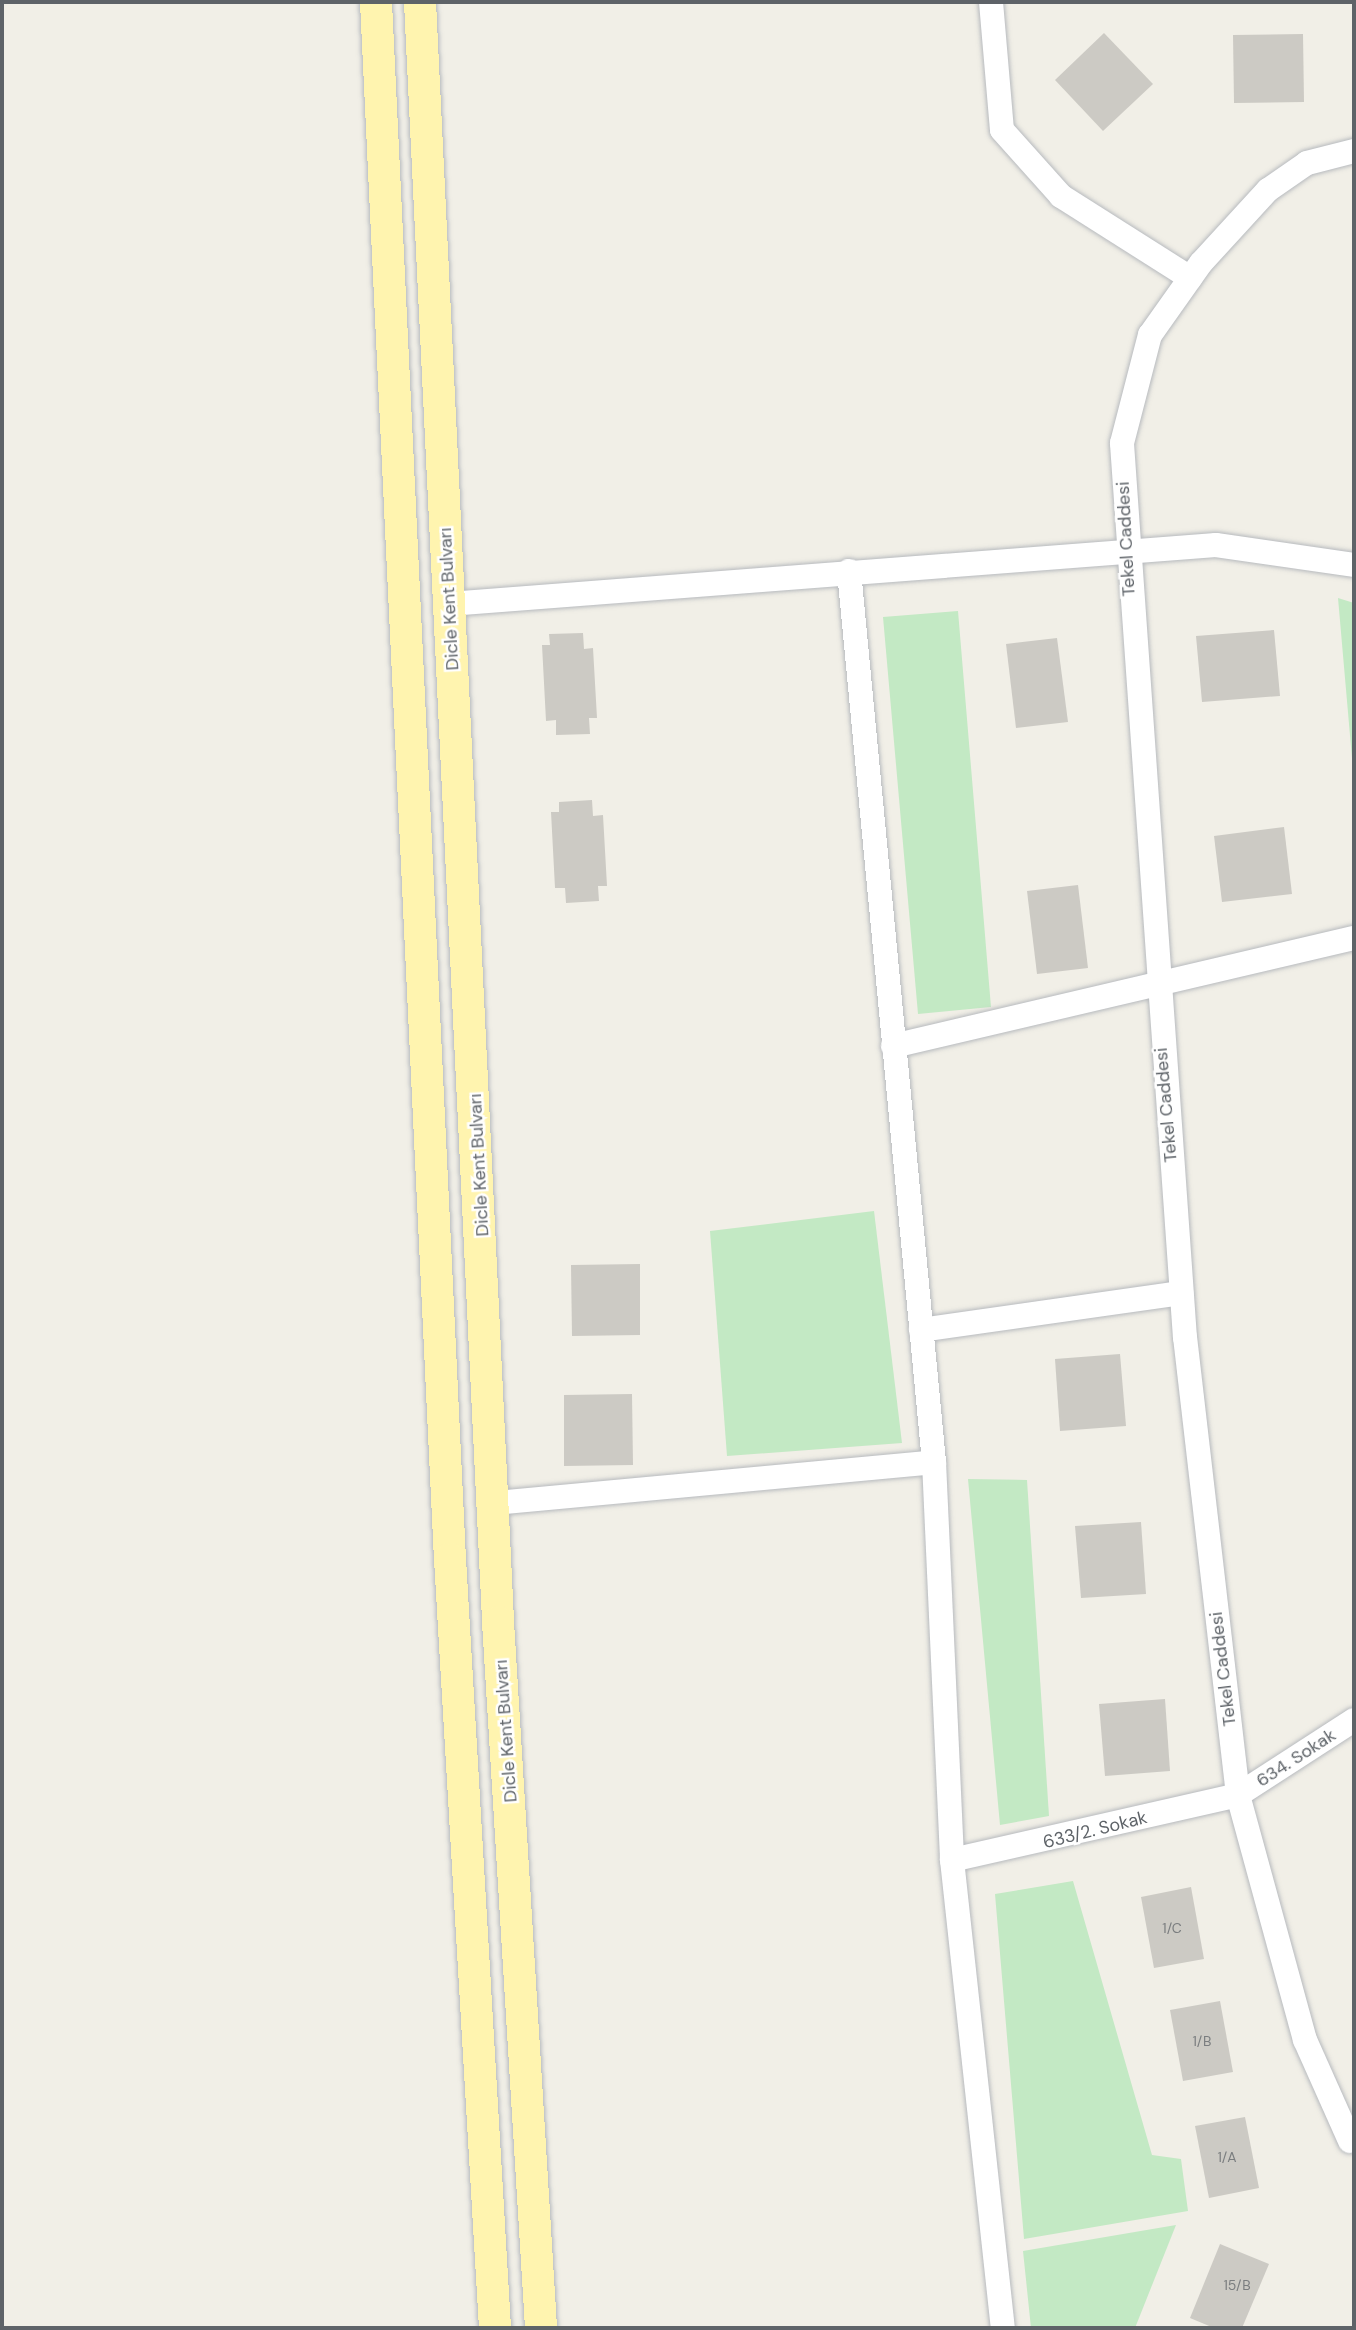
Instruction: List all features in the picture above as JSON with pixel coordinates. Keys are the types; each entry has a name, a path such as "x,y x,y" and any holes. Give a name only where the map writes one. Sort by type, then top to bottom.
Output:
{"main road":[{"path":"376,2 450,1559 495,2328"},
{"name":"Dicle Kent Bulvarı","path":"420,2 495,1503 541,2328"}],"street":[{"path":"991,2 1002,130 1061,196 1190,278"},
{"name":"Tekel Caddesi","path":"1353,2150 1305,2040 1238,1795 1181,1293 1126,555 1122,443 1150,335 1190,278 1268,190 1307,163 1354,151"},
{"path":"449,604 849,571 1126,555 1216,545 1354,565"},
{"path":"849,571 934,1462 952,1860 1003,2328"},
{"path":"893,1045 1354,938"},
{"path":"921,1330 1181,1293"},
{"path":"495,1503 934,1462"},
{"name":"634. Sokak","path":"1238,1795 1354,1720"},
{"name":"633/2. Sokak","path":"952,1860 1238,1795"}],"green space":[{"path":"1338,598 1354,603 1354,781"},
{"path":"958,611 991,1007 918,1014 883,617"},
{"path":"874,1211 902,1443 727,1456 710,1231"},
{"path":"968,1479 1027,1480 1049,1816 1000,1825"},
{"path":"1073,1881 1152,2155 1181,2159 1188,2211 1024,2239 995,1894"},
{"path":"1176,2225 1135,2328 1031,2328 1023,2251"}],"building":[{"path":"1104,33 1153,84 1103,131 1055,80"},
{"path":"1303,34 1304,102 1234,103 1233,35"},
{"path":"1274,630 1280,696 1202,702 1196,636"},
{"path":"583,633 584,649 593,648 597,718 589,718 590,734 556,735 556,720 546,721 542,645 550,645 549,634"},
{"path":"1057,638 1068,722 1016,728 1006,644"},
{"path":"592,800 593,816 603,815 607,886 598,886 599,901 566,903 565,888 555,888 551,812 559,812 559,802"},
{"path":"1284,827 1292,894 1222,902 1214,836"},
{"path":"1078,885 1088,968 1037,974 1027,891"},
{"path":"640,1264 640,1335 572,1336 571,1265"},
{"path":"1120,1354 1126,1426 1060,1431 1055,1359"},
{"path":"632,1394 633,1465 564,1466 564,1395"},
{"path":"1141,1522 1146,1594 1081,1598 1075,1526"},
{"path":"1165,1699 1170,1771 1105,1776 1099,1704"},
{"path":"1191,1887 1204,1959 1154,1968 1141,1897"},
{"path":"1220,2001 1233,2072 1183,2081 1170,2010"},
{"path":"1245,2117 1259,2188 1209,2198 1195,2126"},
{"path":"1220,2244 1269,2264 1242,2328 1214,2328 1190,2318"}]}
